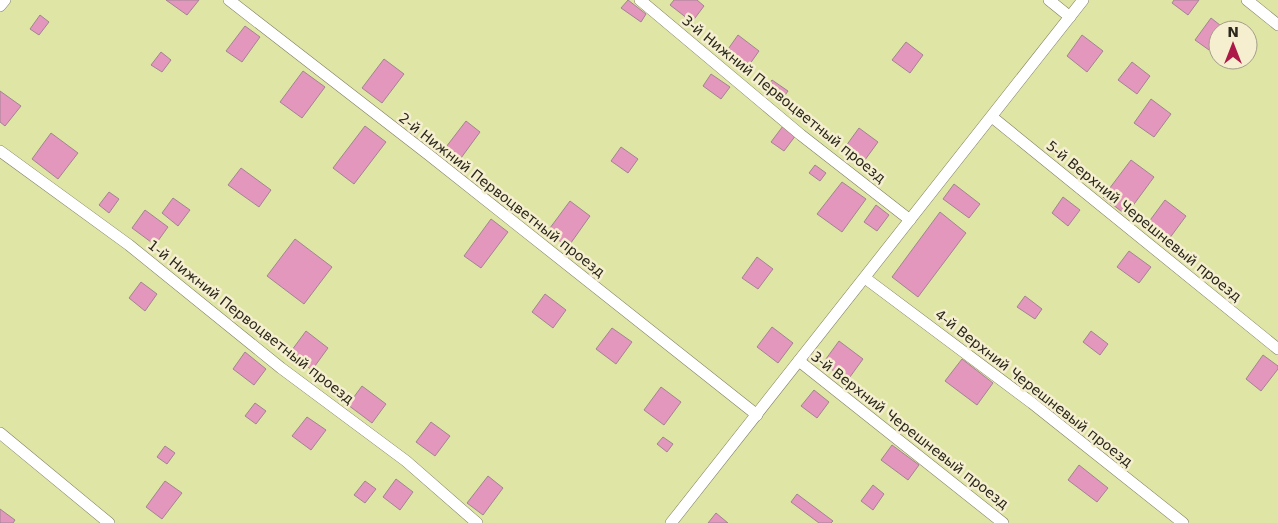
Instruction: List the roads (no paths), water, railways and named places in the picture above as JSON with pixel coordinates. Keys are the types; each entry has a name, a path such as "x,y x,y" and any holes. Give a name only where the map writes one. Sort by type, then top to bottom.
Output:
{"lane":[{"path":"0,6 5,0"},
{"name":"2-й Нижний Первоцветный проезд","path":"229,0 429,155 756,415"},
{"name":"3-й Нижний Первоцветный проезд","path":"640,0 801,136 910,220"},
{"path":"1049,0 1070,17"},
{"path":"671,523 1084,0"},
{"path":"1247,0 1278,25"},
{"name":"5-й Верхний Черешневый проезд","path":"992,116 1278,349"},
{"name":"1-й Нижний Первоцветный проезд","path":"0,151 129,244 281,368 406,461 477,523"},
{"name":"4-й Верхний Черешневый проезд","path":"865,278 1039,409 1183,523"},
{"name":"3-й Верхний Черешневый проезд","path":"799,361 1003,523"},
{"path":"0,433 109,523"}]}
